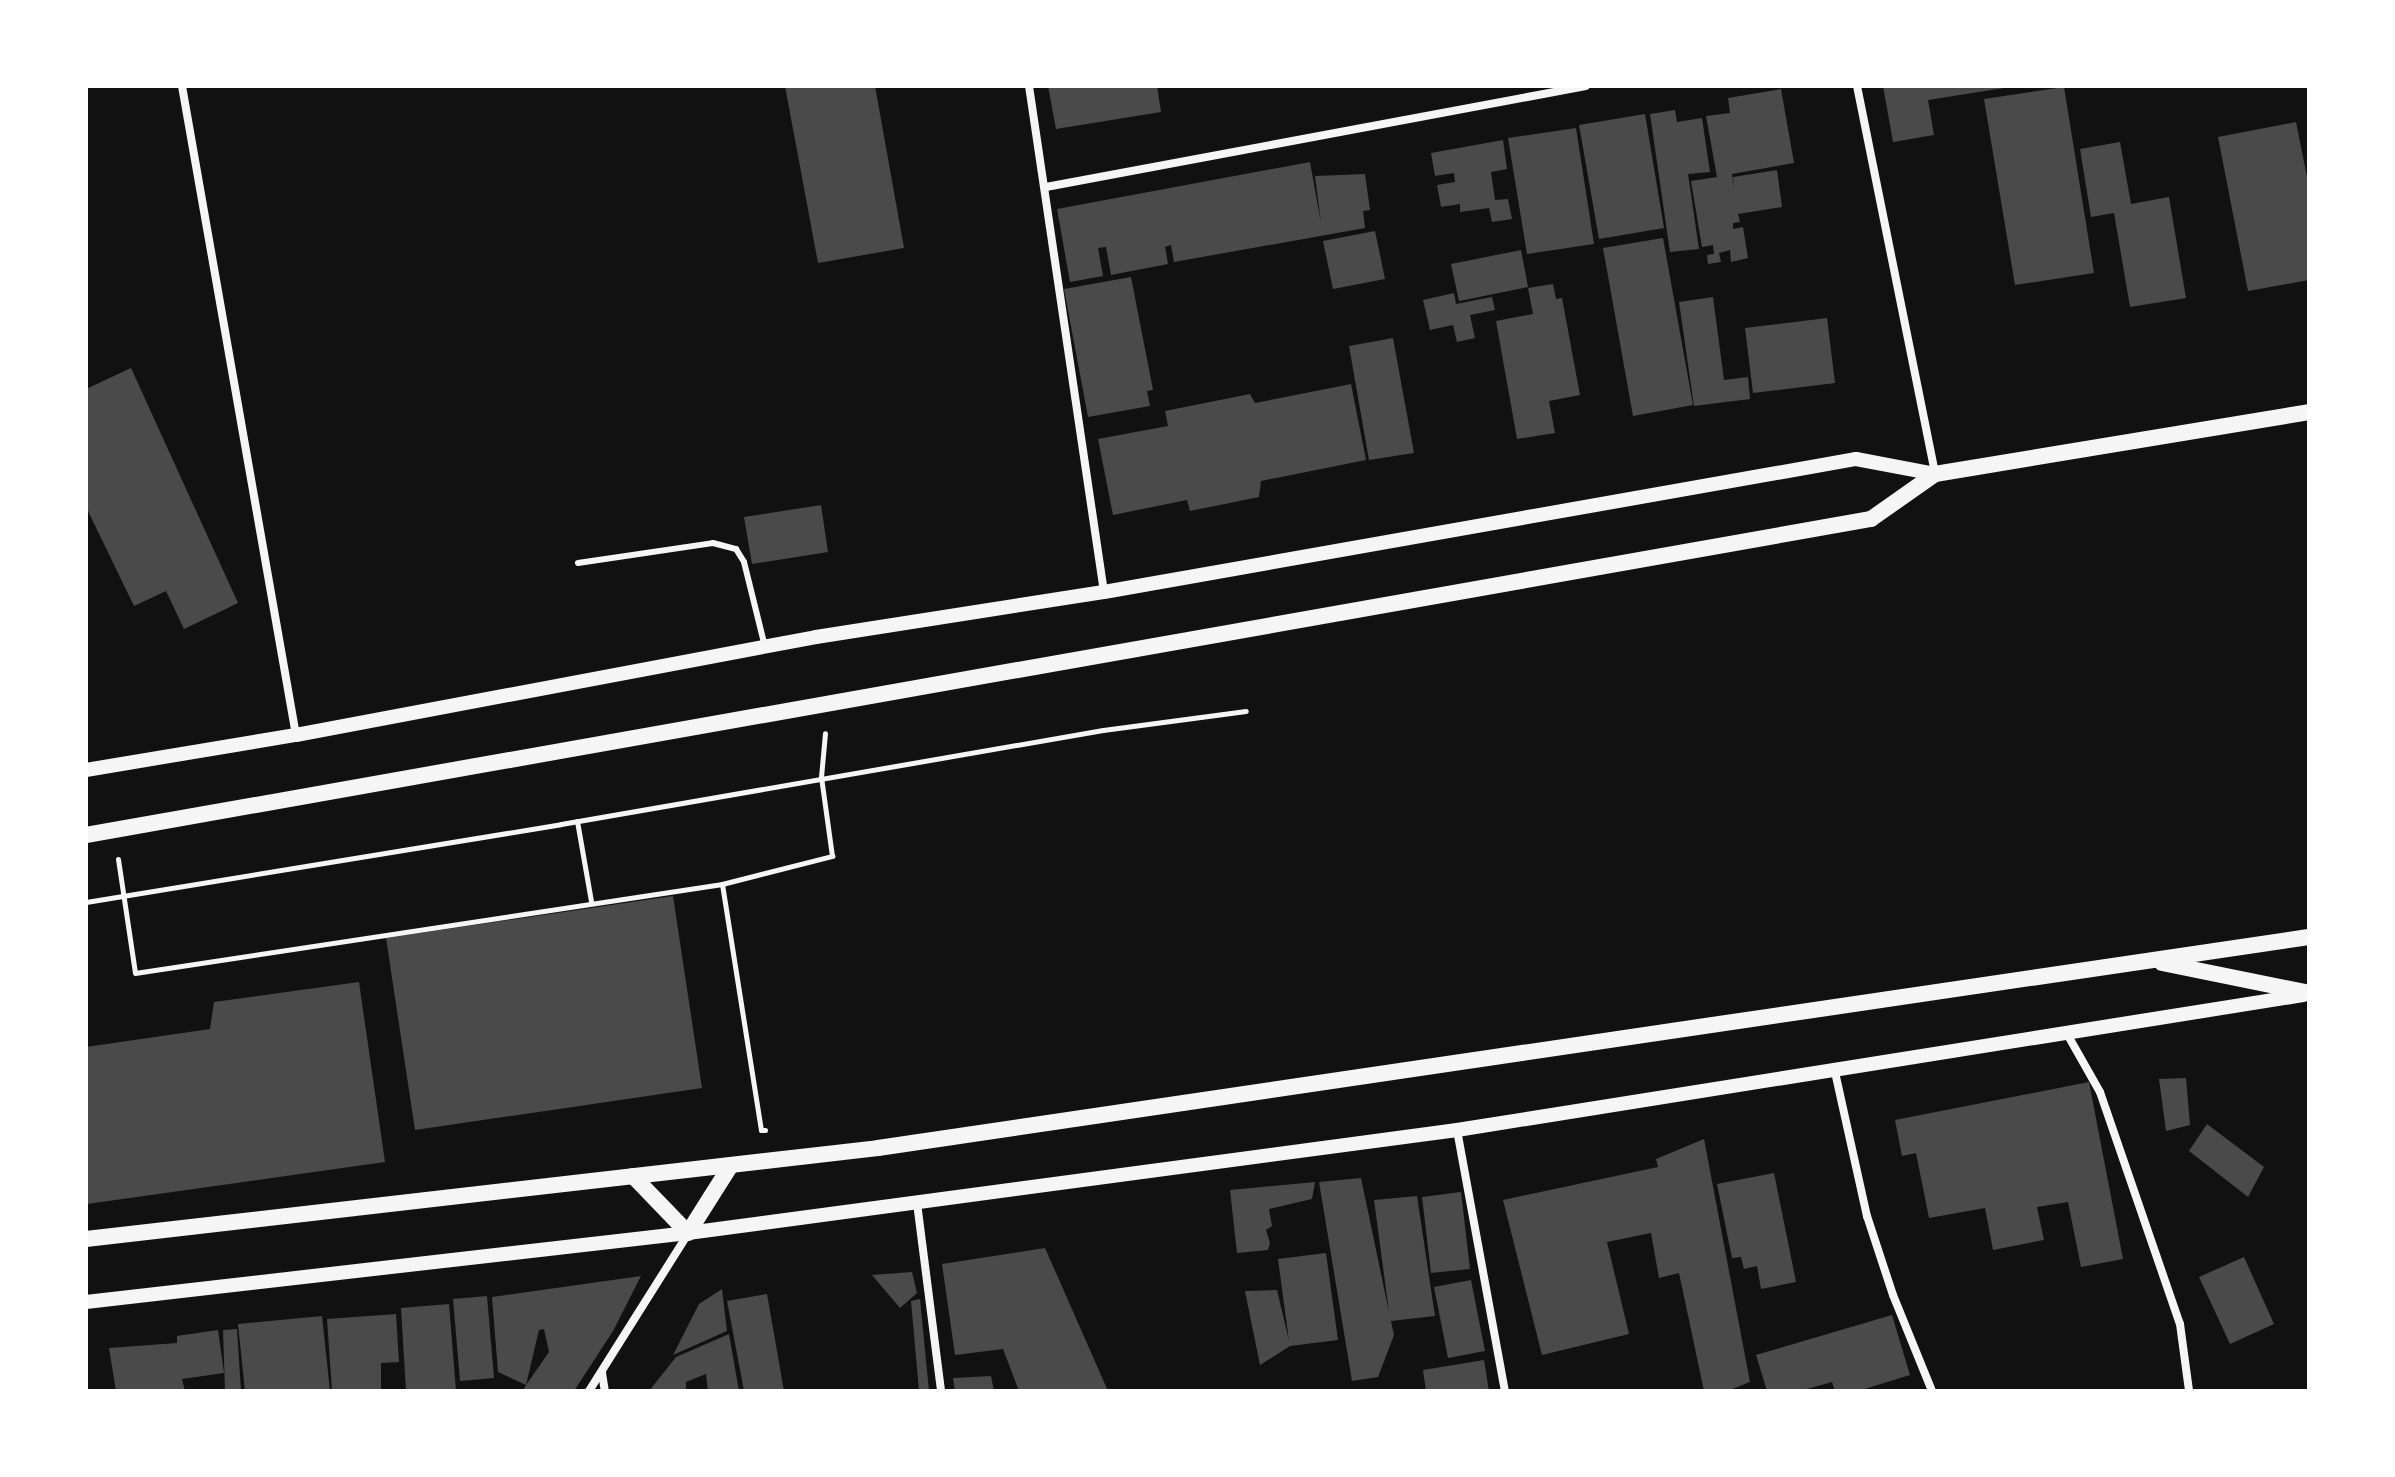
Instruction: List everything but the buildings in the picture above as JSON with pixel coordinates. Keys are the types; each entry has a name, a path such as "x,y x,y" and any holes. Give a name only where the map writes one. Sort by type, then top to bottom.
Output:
{"main road":[{"path":"86,835 1871,519 1935,474 2309,412"},
{"path":"86,1239 894,1145 2309,937"},
{"path":"2148,961 2309,993"},
{"path":"633,1176 688,1233 731,1165"}],"street":[{"path":"182,86 296,735"},
{"path":"1029,86 1104,592"},
{"path":"1046,187 1586,86"},
{"path":"86,770 296,735 765,647 1104,592 1856,459 1935,474 1857,86"},
{"path":"86,1302 688,1233 1457,1130 1835,1072 2309,993"},
{"path":"2066,1032 2100,1092 2175,1310 2189,1391"},
{"path":"1835,1072 1867,1216 1893,1295 1932,1391"},
{"path":"1457,1130 1505,1391"},
{"path":"917,1203 941,1391"},
{"path":"589,1391 688,1233"},
{"path":"602,1372 605,1391"}],"lane":[{"path":"578,563 713,543 736,549 744,562 765,647"}],"path":[{"path":"115,830 135,973 591,901 722,884 832,856 821,777 828,705"},
{"path":"86,902 1103,730 1246,711"},
{"path":"577,821 591,901"},
{"path":"722,884 761,1130 775,1129"}]}
